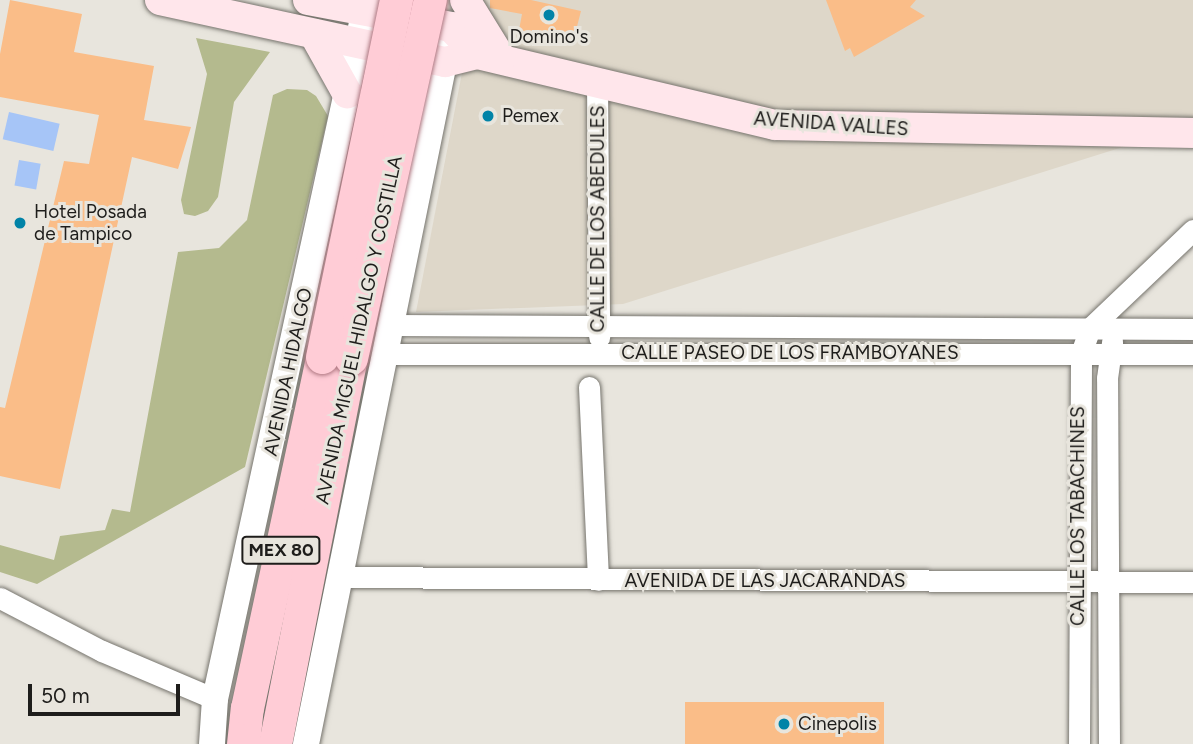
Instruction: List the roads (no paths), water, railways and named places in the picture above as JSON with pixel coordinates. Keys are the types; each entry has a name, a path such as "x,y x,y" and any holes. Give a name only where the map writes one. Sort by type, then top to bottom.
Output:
{"main road":[{"path":"160,0 357,46 445,62"},
{"path":"308,0 454,9 490,58"},
{"name":"AVENIDA MIGUEL HIDALGO Y COSTILLA","path":"275,744 396,0"},
{"name":"AVENIDA MIGUEL HIDALGO Y COSTILLA","path":"243,744 247,708 430,0"},
{"path":"466,0 490,58"},
{"path":"314,34 348,88"},
{"name":"AVENIDA VALLES","path":"445,62 490,58 775,125 1193,133"}],"street":[{"path":"306,744 338,577 393,325 454,9 405,0"},
{"name":"AVENIDA HIDALGO","path":"212,744 215,699 366,5"},
{"path":"348,88 394,81 428,88 438,96"},
{"name":"CALLE DE LOS ABEDULES","path":"597,84 599,354"},
{"name":"CALLE LOS TABACHINES","path":"1079,744 1080,353 1090,328 1120,304 1193,230"},
{"name":"CALLE LOS TABACHINES","path":"1109,744 1109,353 1120,304"},
{"name":"CALLE PASEO DE LOS FRAMBOYANES","path":"393,325 1193,329"},
{"path":"473,325 476,354"},
{"name":"CALLE PASEO DE LOS FRAMBOYANES","path":"387,354 1193,354"},
{"path":"589,387 598,580"},
{"name":"AVENIDA DE LAS JACARANDAS","path":"338,577 1193,583"},
{"path":"0,598 102,650 215,699"}],"water":[{"path":"9,112 60,124 53,151 3,139"},
{"path":"19,160 41,164 36,189 14,186"}],"place":[{"name":"Domino's","path":"549,15"},
{"name":"Pemex","path":"488,116"},
{"name":"Hotel Posada de Tampico","path":"20,223"},
{"name":"Cinepolis","path":"784,724"}]}
